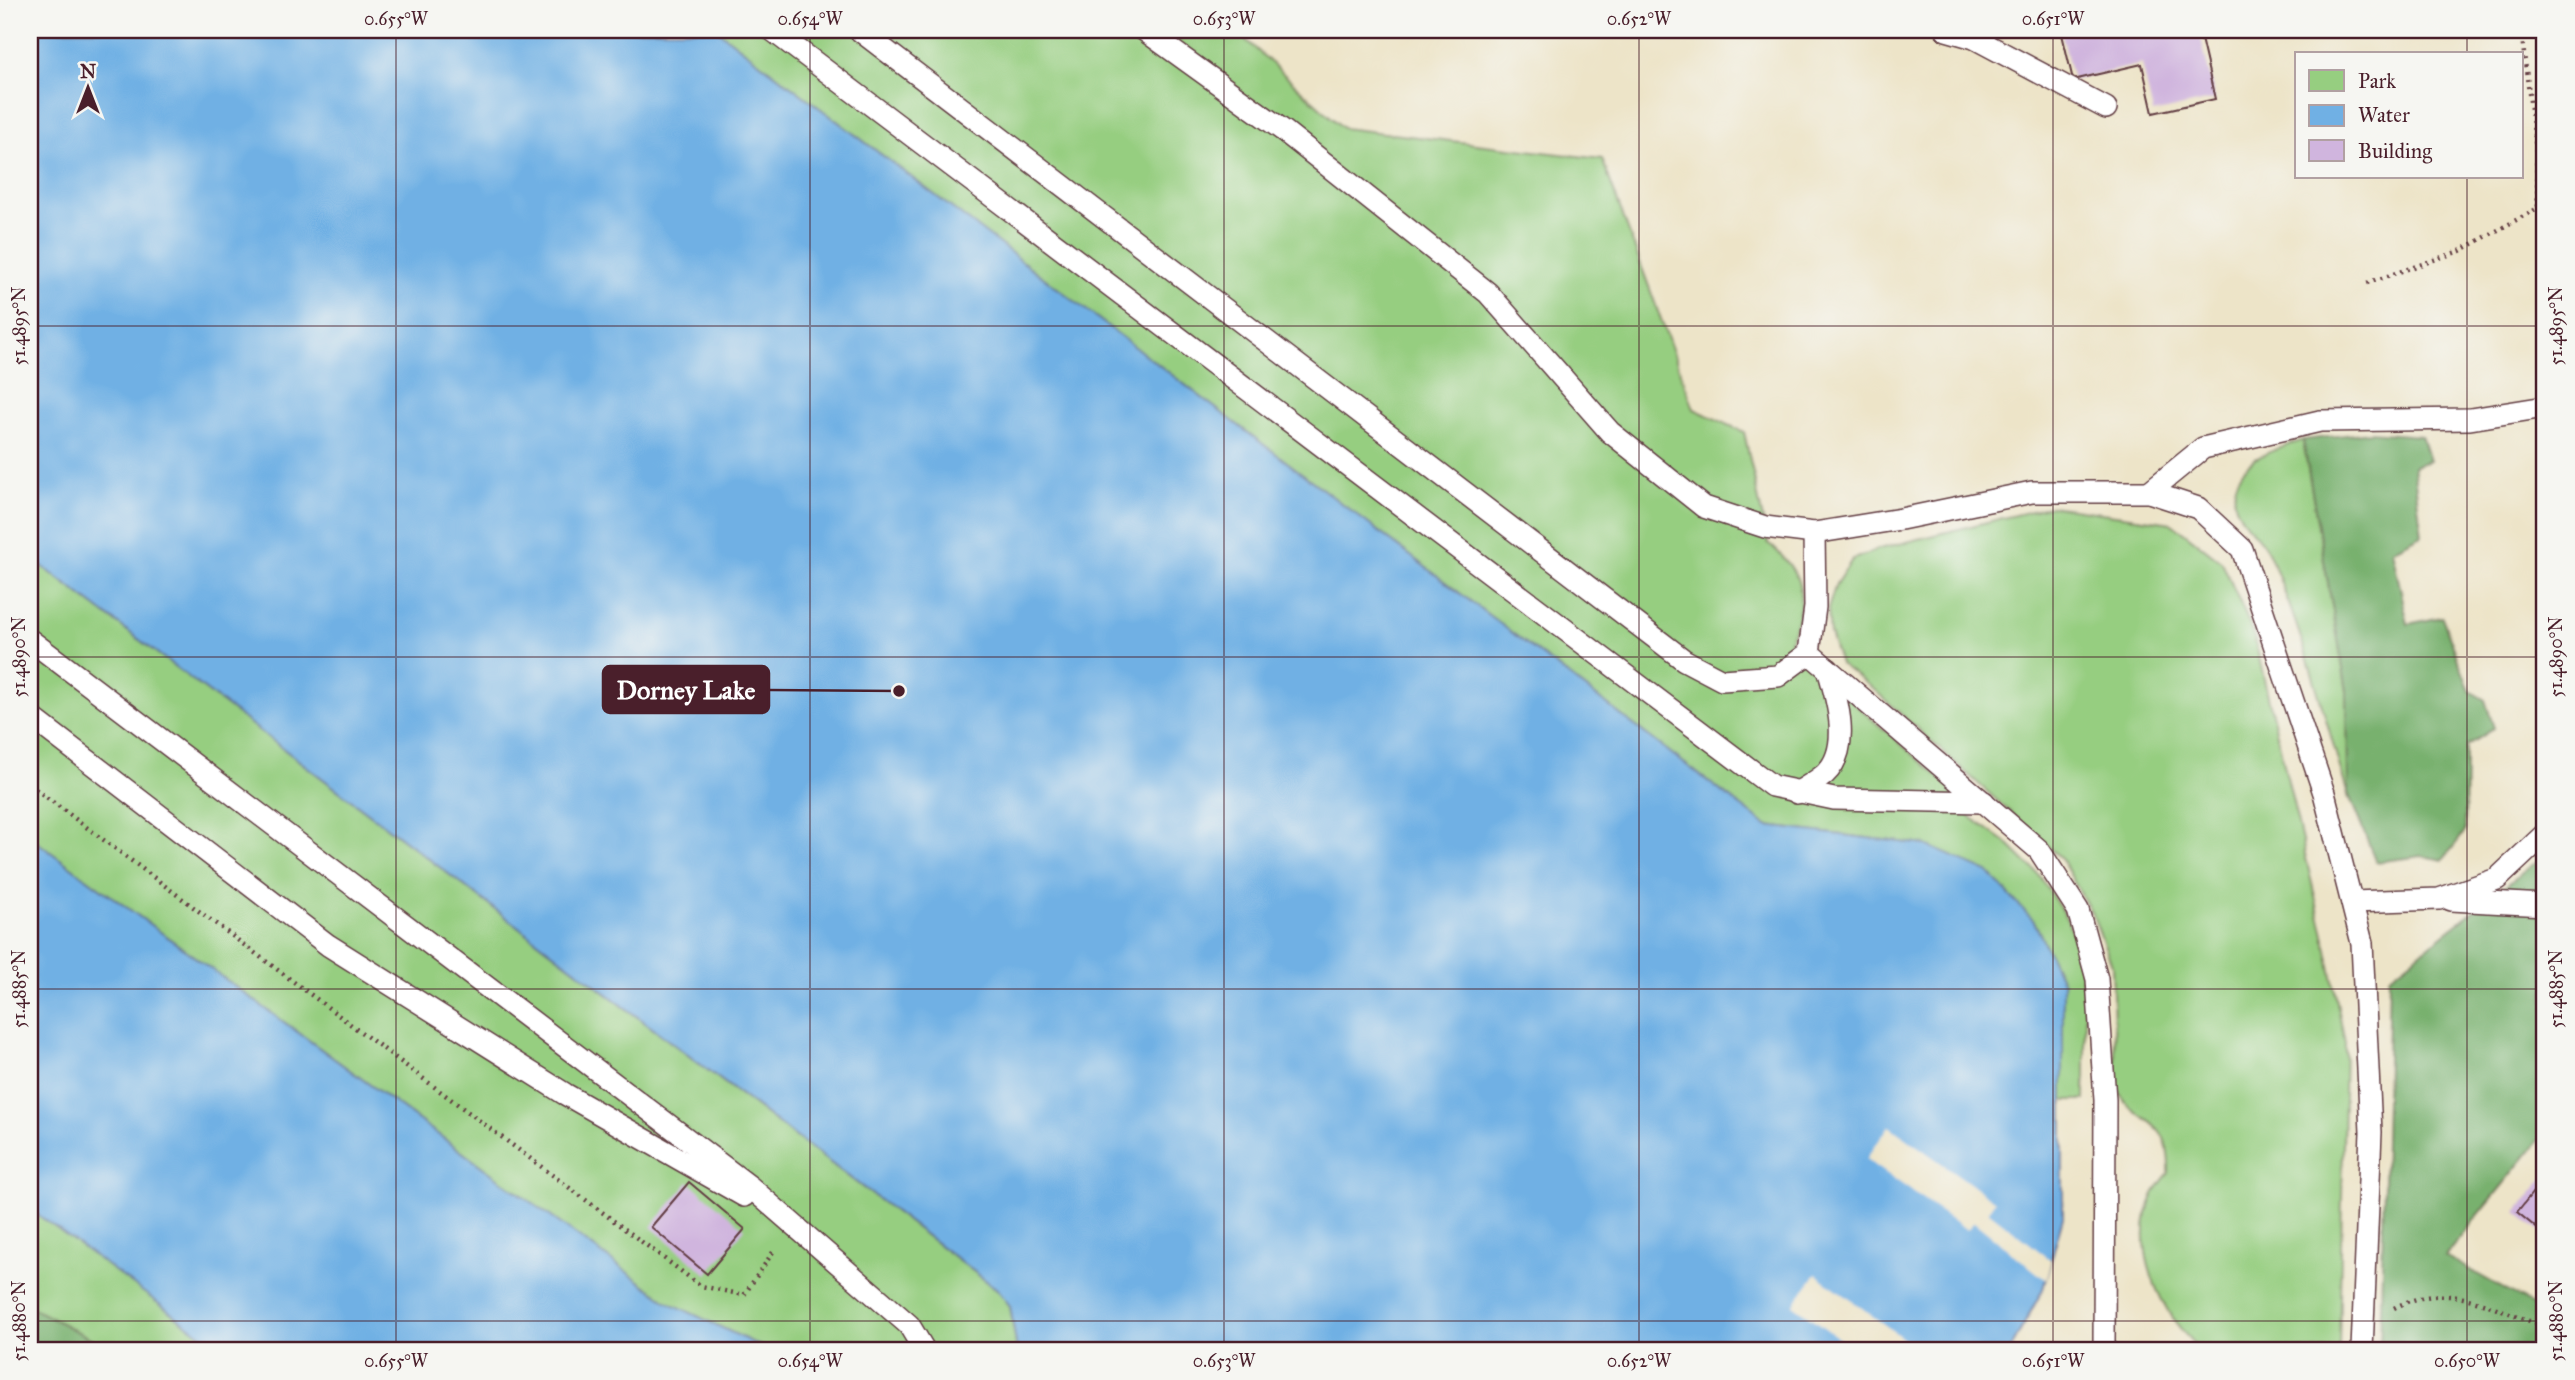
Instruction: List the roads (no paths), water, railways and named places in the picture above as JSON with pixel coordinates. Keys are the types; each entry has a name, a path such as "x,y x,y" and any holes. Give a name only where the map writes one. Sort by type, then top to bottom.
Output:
{"lane":[{"path":"772,30 1674,715 1772,786 1834,799 1984,802"},
{"path":"859,30 1684,660 1722,680 1778,676 1809,653 1815,607 1814,533"},
{"path":"1144,30 1284,131 1488,293 1610,432 1704,507 1765,527 1814,533 1901,519 2032,492 2149,492 2199,508 2242,549 2299,726 2324,793 2362,943 2371,1132 2362,1350"},
{"path":"1946,30 1974,38 2106,108"},
{"path":"2149,492 2203,448 2320,421 2470,419 2545,407"},
{"path":"30,640 750,1186 909,1325 924,1350"},
{"path":"1809,653 2039,850 2078,910 2097,979 2105,1100 2104,1350"},
{"path":"1797,793 1827,773 1839,746 1840,710 1828,669"},
{"path":"30,716 328,945 565,1094 793,1224"},
{"path":"2439,899 2497,879 2545,834"},
{"path":"2352,902 2439,899 2545,905"}],"water":[{"path":"30,30 717,30 1767,826 1926,845 1988,872 2034,921 2063,983 2063,1217 2043,1289 2010,1350 1017,1350 1010,1306 997,1289 30,557"},
{"path":"30,837 668,1302 768,1350 222,1350 30,1209"}],"place":[{"name":"Dorney Lake","path":"899,691"}]}
